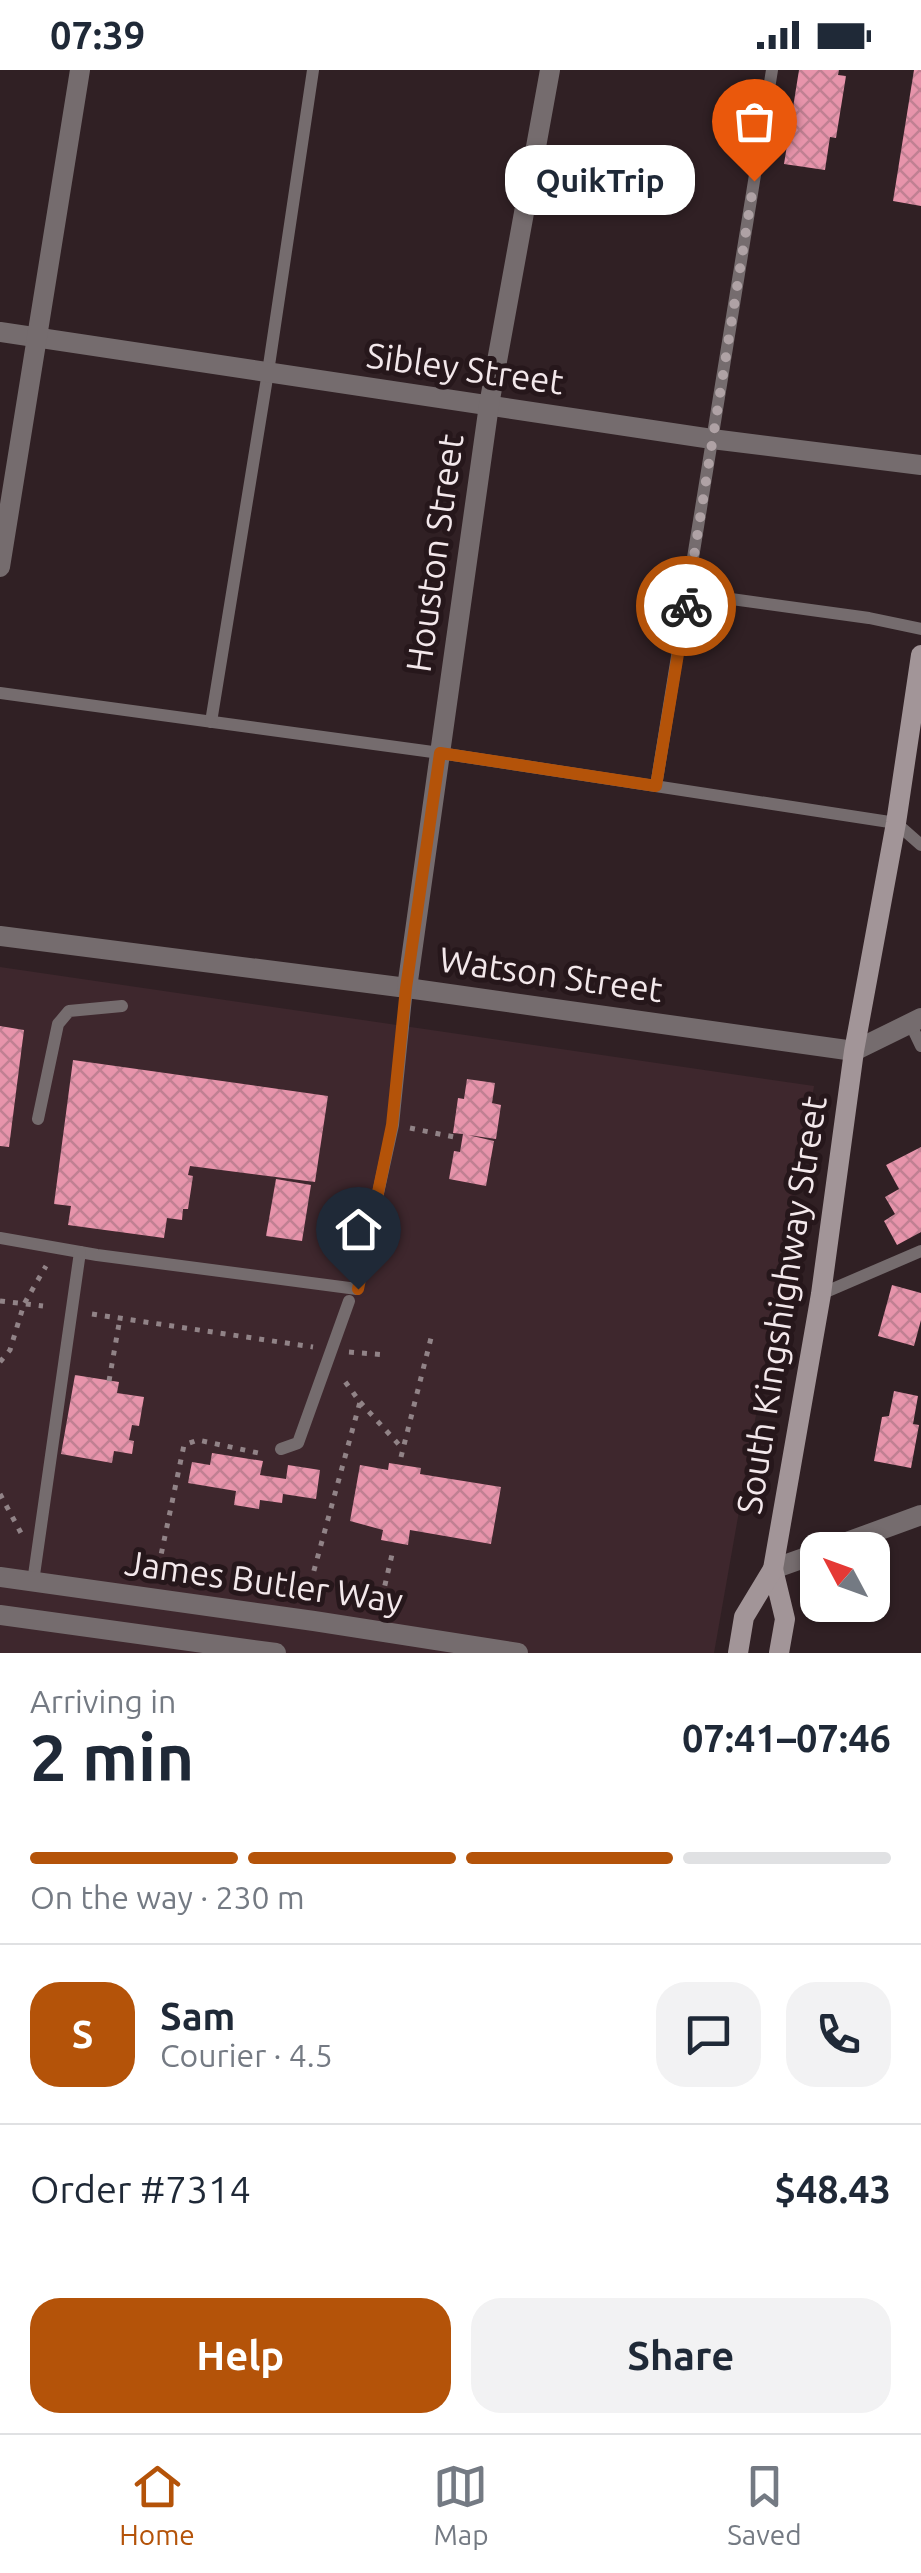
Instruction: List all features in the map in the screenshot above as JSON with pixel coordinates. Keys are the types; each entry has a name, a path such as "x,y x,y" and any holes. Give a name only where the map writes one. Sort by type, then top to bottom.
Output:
{"main road":[{"name":"South Kingshighway Street","path":"738,1653 744,1617 773,1569 821,1294 854,1051 896,823 913,764 921,655"},
{"name":"South Kingshighway Street","path":"773,1569 785,1618 779,1653"}],"street":[{"path":"0,567 80,70"},
{"name":"Houston Street","path":"406,988 489,405 550,70"},
{"name":"Sibley Street","path":"0,332 712,439 921,465"},
{"name":"Watson Street","path":"0,936 854,1051"},
{"path":"854,1051 916,1021"},
{"path":"874,1532 921,1515"},
{"path":"773,1569 800,1559"},
{"name":"James Butler Way","path":"0,1578 518,1653"},
{"name":"James Butler Way","path":"0,1616 276,1653"}],"lane":[{"path":"211,722 312,70"},
{"path":"656,786 772,70"},
{"path":"688,593 870,618 921,629"},
{"path":"0,693 440,753 896,823 921,845"},
{"path":"0,1238 358,1289 392,1125 406,988"},
{"path":"38,1119 58,1024 69,1010 122,1006"},
{"path":"916,1021 921,1046"},
{"path":"821,1294 921,1250"},
{"path":"33,1582 80,1252"},
{"path":"281,1449 298,1443 349,1301"}],"path":[{"path":"392,1125 460,1138"},
{"path":"448,1136 455,1148"},
{"path":"0,1362 10,1350 24,1304 50,1259"},
{"path":"0,1300 42,1306"},
{"path":"89,1314 386,1355"},
{"path":"109,1380 120,1318"},
{"path":"400,1457 432,1334"},
{"path":"333,1350 336,1368 360,1402 403,1448"},
{"path":"300,1619 360,1402"},
{"path":"152,1598 184,1444 198,1440 260,1454 281,1449"},
{"path":"375,1630 392,1550"}],"shaded area":[{"path":"0,967 814,1086 714,1653 0,1653"}],"building":[{"path":"799,70 839,70 838,75 846,76 836,138 830,137 825,170 784,164"},
{"path":"914,70 921,70 921,206 893,201"},
{"path":"0,1026 24,1030 9,1147 0,1146"},
{"path":"73,1060 328,1096 315,1182 190,1166 188,1175 193,1176 188,1209 183,1209 182,1220 167,1218 164,1238 68,1225 71,1206 54,1204"},
{"path":"467,1079 495,1083 492,1103 501,1105 496,1139 468,1135 494,1141 486,1186 449,1179 454,1151 460,1152 463,1134 453,1133 458,1098 464,1099"},
{"path":"921,1147 921,1232 897,1245 884,1221 895,1214 885,1197 899,1189 886,1165"},
{"path":"276,1179 311,1185 302,1241 266,1236"},
{"path":"892,1285 921,1293 921,1320 914,1346 878,1336"},
{"path":"75,1375 119,1382 117,1393 144,1397 139,1426 132,1425 132,1454 114,1451 112,1463 61,1454"},
{"path":"894,1391 918,1396 913,1424 919,1425 911,1468 874,1461 882,1417 889,1416"},
{"path":"212,1453 263,1461 260,1475 286,1479 288,1465 320,1470 316,1499 283,1494 282,1503 260,1500 259,1509 234,1505 236,1491 188,1483 192,1462 210,1465"},
{"path":"389,1463 421,1468 420,1474 501,1487 491,1544 410,1530 408,1545 381,1540 383,1530 350,1521 360,1465 388,1470"}],"way so far":[{"path":"686,606 754,181"}],"place":[{"name":"QuikTrip","path":"754,181"}],"route":[{"path":"358,1289 392,1125 406,988 440,753 656,786 686,606"}]}
